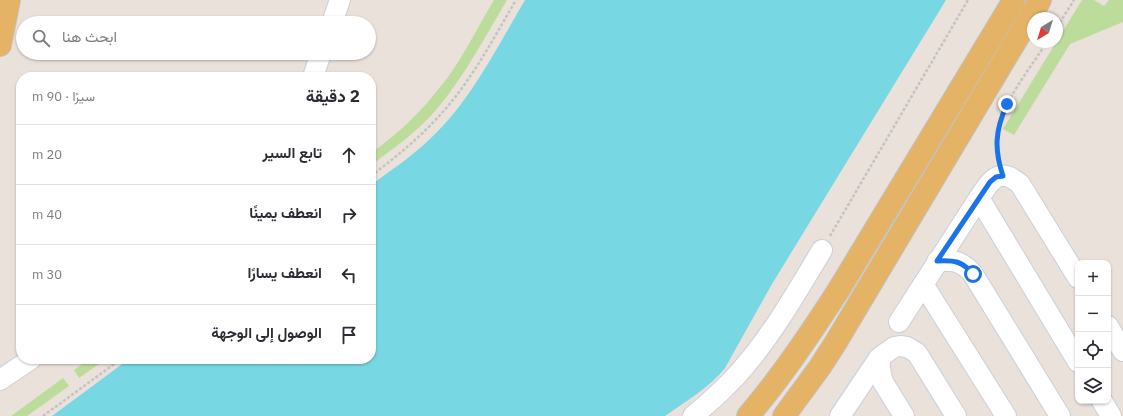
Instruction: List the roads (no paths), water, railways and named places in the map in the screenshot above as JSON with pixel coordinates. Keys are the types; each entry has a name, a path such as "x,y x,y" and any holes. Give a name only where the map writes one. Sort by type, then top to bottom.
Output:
{"main road":[{"path":"0,45 9,0"},
{"path":"748,416 789,365 810,334 962,88 1014,0"},
{"path":"784,416 820,367 836,342 1040,0"}],"street":[{"path":"334,16 340,0"},
{"path":"315,72 319,60"},
{"path":"899,322 937,261 992,179 1003,176 1020,184 1075,273"},
{"path":"979,198 1075,357"},
{"path":"693,416 716,397 748,362 778,320 822,250"},
{"path":"937,261 949,260 962,263 973,274 1060,416"},
{"path":"923,284 1006,416"},
{"path":"1111,331 1123,351"},
{"path":"840,416 879,358 894,347 907,347 917,353 956,416"},
{"path":"879,358 881,376 904,416"},
{"path":"0,380 24,364"},
{"path":"852,416 862,402 874,394 889,391"},
{"path":"1104,404 1111,416"}],"water":[{"path":"525,0 946,0 772,284 725,368 705,388 665,416 52,416 122,364 376,364 376,181 417,151 445,124 471,91"}]}
